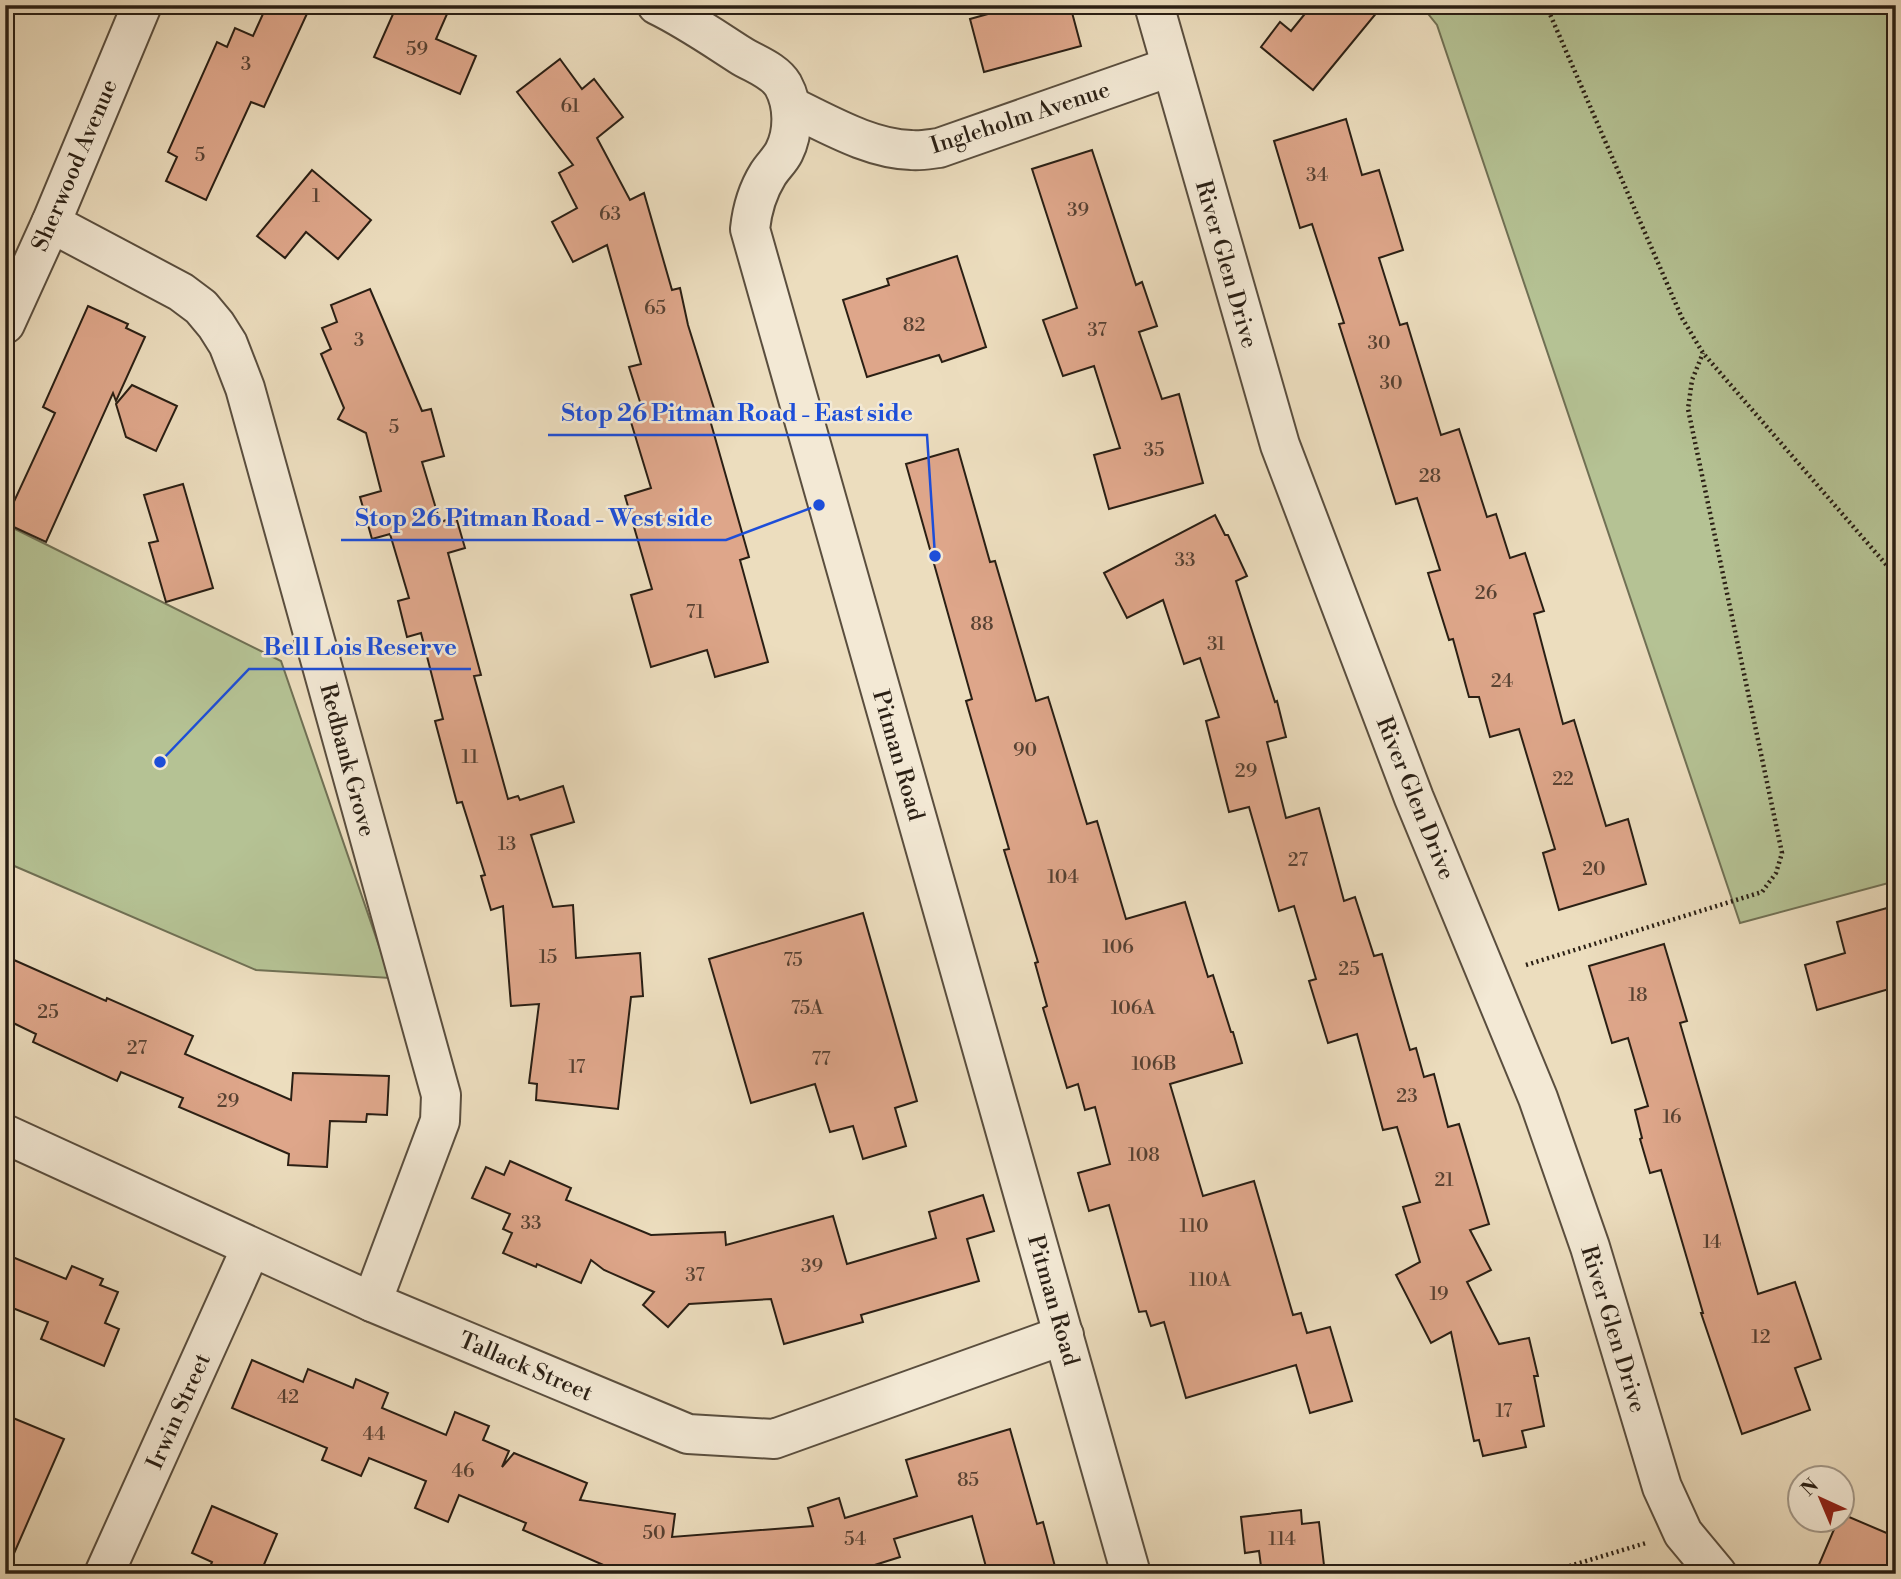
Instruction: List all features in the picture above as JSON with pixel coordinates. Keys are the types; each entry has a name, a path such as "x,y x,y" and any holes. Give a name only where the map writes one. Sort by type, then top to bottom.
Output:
{"street":[{"name":"Sherwood Avenue","path":"5,324 51,223 142,5"},
{"path":"657,5 769,71 782,83 792,107"},
{"name":"River Glen Drive","path":"1154,5 1280,445 1414,799 1542,1111 1590,1247 1662,1487 1682,1533 1717,1574"},
{"name":"Ingleholm Avenue","path":"792,107 846,133 881,145 910,150 939,148 1170,67"},
{"name":"Pitman Road","path":"792,107 790,132 784,152 768,174 758,195 751,213 750,229 1131,1574"},
{"name":"Redbank Grove","path":"51,223 181,292 201,307 228,344 245,388 440,1095 440,1121 372,1302"},
{"name":"Tallack Street","path":"5,1135 372,1302 688,1434 774,1439 1064,1335"},
{"name":"Irwin Street","path":"104,1574 251,1248"}],"path":[{"path":"1546,5 1682,318 1703,353 1896,576"},
{"path":"1489,977 1762,892 1776,873 1782,853 1688,409 1692,380 1703,353"},
{"path":"1543,1574 1682,1533"}],"green space":[{"path":"1421,5 1896,5 1896,881 1740,923 1437,25"},
{"path":"5,524 281,661 390,978 256,970 5,862"}],"building":[{"path":"267,5 311,5 264,107 251,102 206,200 166,181 177,157 168,152 217,42 227,47 235,28 253,36"},
{"path":"397,5 451,5 436,39 476,56 460,94 374,57"},
{"path":"993,5 1070,5 1081,46 984,72 970,19 995,12"},
{"path":"1312,5 1383,5 1313,90 1261,47 1280,22 1291,31"},
{"path":"560,59 582,89 594,79 623,117 597,138 630,200 644,193 672,290 680,288 688,325 717,418 710,420 749,557 740,560 768,662 715,677 707,650 651,667 631,595 652,589 625,496 651,488 627,409 641,405 629,367 641,364 607,245 573,262 552,222 577,208 559,173 573,165 517,92"},
{"path":"1346,119 1362,175 1379,170 1403,250 1379,258 1400,325 1407,323 1441,435 1459,429 1487,517 1496,514 1510,558 1525,553 1544,611 1534,614 1563,724 1574,720 1606,826 1628,819 1646,884 1559,910 1543,853 1555,849 1519,729 1490,737 1479,697 1469,697 1453,639 1449,640 1428,573 1440,570 1417,498 1396,504 1339,324 1344,323 1312,224 1300,228 1274,141"},
{"path":"1092,150 1136,285 1142,282 1157,326 1139,332 1162,399 1179,394 1203,483 1109,509 1094,455 1120,448 1094,366 1063,376 1043,320 1077,308 1032,169"},
{"path":"312,170 371,220 338,259 306,232 285,258 257,236"},
{"path":"957,256 986,347 942,362 939,355 867,377 843,300 889,285 887,279"},
{"path":"370,289 422,411 431,409 444,456 422,462 440,522 456,517 465,548 448,553 481,675 474,676 508,799 518,796 520,800 563,786 574,822 531,835 553,907 573,905 576,958 640,953 643,996 631,997 618,1109 536,1100 537,1084 529,1083 539,1004 511,1006 503,906 491,910 481,876 485,875 462,802 457,803 435,721 443,719 421,633 407,637 398,601 409,598 390,534 372,539 360,497 381,491 366,433 338,419 344,408 321,354 331,349 322,328 337,322 331,305"},
{"path":"88,306 128,324 126,328 145,337 116,401 113,393 46,542 5,521 55,413 43,407"},
{"path":"132,385 177,406 156,451 126,437 116,404"},
{"path":"958,449 990,562 995,561 1036,701 1048,697 1087,824 1097,821 1126,919 1185,902 1208,977 1213,975 1233,1032 1242,1063 1170,1084 1203,1196 1254,1181 1293,1315 1301,1313 1307,1333 1330,1327 1352,1401 1310,1413 1296,1365 1186,1398 1164,1322 1151,1326 1146,1311 1139,1312 1109,1205 1089,1211 1078,1173 1110,1164 1095,1107 1085,1110 1078,1084 1067,1088 1043,1008 1047,1006 1035,963 1038,962 1004,850 1009,849 966,701 972,699 906,464"},
{"path":"183,484 213,588 166,602 149,543 158,541 144,495"},
{"path":"1215,515 1225,535 1228,535 1247,576 1236,581 1275,702 1277,701 1286,737 1267,742 1286,818 1319,808 1344,901 1355,897 1374,956 1382,954 1410,1050 1416,1048 1424,1077 1434,1074 1448,1127 1459,1124 1489,1224 1470,1230 1491,1270 1467,1282 1499,1344 1529,1338 1538,1376 1534,1376 1544,1426 1522,1431 1526,1447 1483,1456 1479,1440 1474,1441 1451,1332 1431,1343 1396,1275 1420,1262 1403,1207 1420,1202 1397,1127 1383,1130 1357,1034 1328,1043 1309,981 1316,979 1294,906 1279,911 1249,807 1229,812 1206,721 1219,717 1200,658 1184,664 1163,600 1127,618 1104,573"},
{"path":"1887,908 1896,940 1896,987 1817,1010 1805,965 1845,953 1837,922"},
{"path":"863,913 917,1101 895,1108 906,1146 863,1159 853,1126 830,1132 815,1084 751,1103 709,959"},
{"path":"1664,944 1687,1021 1680,1023 1758,1294 1795,1282 1821,1359 1795,1368 1810,1410 1742,1434 1701,1313 1661,1170 1650,1173 1640,1139 1642,1138 1635,1110 1648,1106 1628,1038 1612,1043 1589,966"},
{"path":"5,956 193,1036 185,1054 291,1100 293,1073 389,1076 387,1115 367,1114 366,1122 330,1121 327,1167 288,1165 289,1154 179,1107 183,1098 121,1072 117,1081 33,1042 36,1034 5,1019"},
{"path":"510,1161 571,1188 566,1200 651,1235 725,1232 726,1245 833,1216 847,1264 936,1238 929,1212 983,1195 994,1231 967,1239 979,1281 861,1315 863,1322 784,1344 771,1299 689,1304 668,1327 643,1305 654,1292 604,1270 591,1260 581,1283 503,1253 512,1233 503,1229 510,1214 472,1198 486,1167 504,1175"},
{"path":"5,1254 66,1279 72,1266 103,1279 100,1285 118,1292 105,1323 119,1329 104,1366 41,1339 48,1322 5,1305"},
{"path":"252,1360 303,1382 308,1369 353,1388 356,1379 388,1393 382,1408 446,1435 455,1412 489,1426 483,1440 509,1451 502,1467 514,1453 587,1483 580,1500 675,1514 672,1537 813,1526 808,1508 839,1498 845,1518 917,1496 906,1460 1010,1429 1037,1524 1043,1522 1057,1574 988,1574 972,1516 894,1539 900,1557 846,1574 624,1574 523,1530 526,1523 459,1495 448,1522 415,1508 426,1481 369,1458 361,1476 322,1460 327,1448 232,1408"},
{"path":"13,1418 64,1439 5,1574 5,1435"},
{"path":"212,1506 277,1534 260,1574 207,1574 212,1562 192,1553"},
{"path":"1301,1510 1302,1524 1319,1522 1325,1574 1262,1574 1259,1551 1245,1553 1241,1517"},
{"path":"1856,1520 1896,1537 1896,1574 1815,1574 1832,1534 1856,1534"}],"place":[{"name":"Stop 26 Pitman Road - West side","path":"819,505"},
{"name":"Stop 26 Pitman Road - East side","path":"935,556"},
{"name":"Bell Lois Reserve","path":"160,762"}]}
